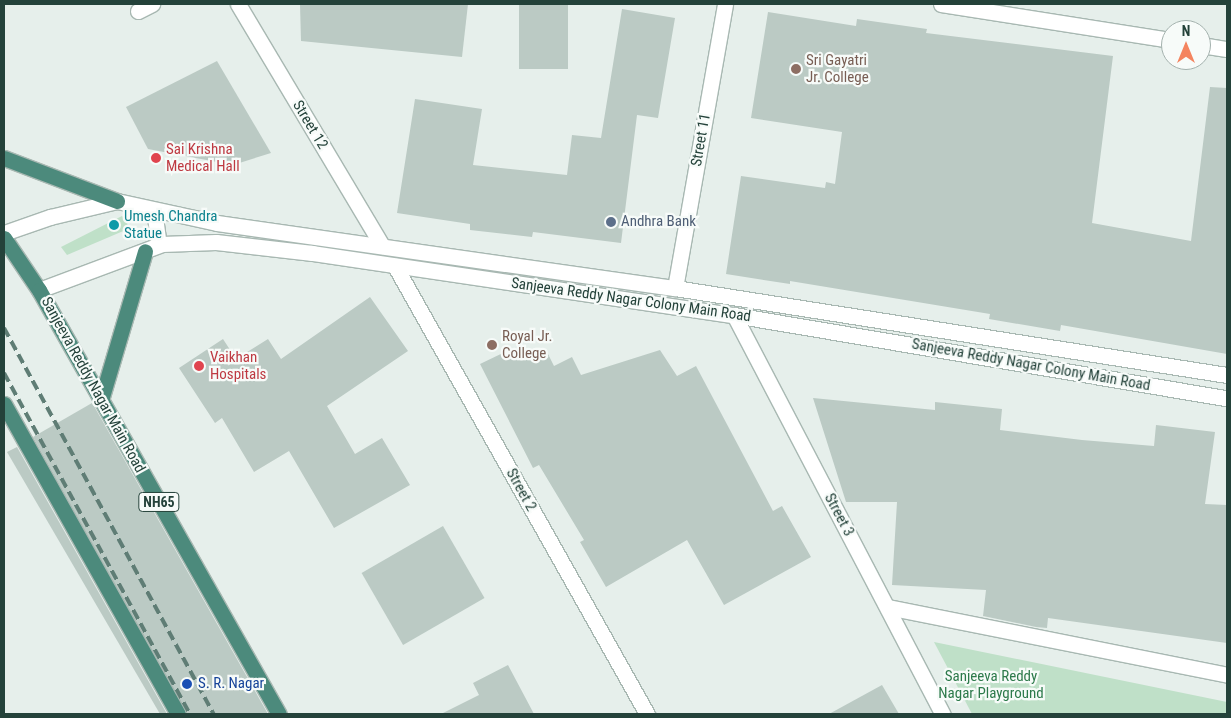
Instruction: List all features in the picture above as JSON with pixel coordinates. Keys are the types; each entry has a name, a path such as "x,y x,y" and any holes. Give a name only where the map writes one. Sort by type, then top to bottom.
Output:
{"highway":[{"path":"4,158 117,201"},
{"name":"NH65","path":"4,238 39,290"},
{"path":"101,400 152,248"},
{"name":"Sanjeeva Reddy Nagar Main Road","path":"39,290 279,714"},
{"path":"4,404 178,714"}],"main road":[{"name":"Street 12","path":"238,4 382,246"},
{"name":"Street 11","path":"676,282 725,4"},
{"path":"941,4 960,5 1161,38"},
{"path":"1211,47 1227,49"},
{"name":"Sanjeeva Reddy Nagar Colony Main Road","path":"117,201 217,223 382,246 676,282 1227,375"},
{"path":"4,233 50,217 117,201"},
{"path":"152,248 154,210"},
{"name":"Sanjeeva Reddy Nagar Colony Main Road","path":"39,290 152,248 216,242 734,315 1227,398"},
{"name":"Street 2","path":"394,266 647,714"},
{"name":"Street 3","path":"734,315 943,714"},
{"path":"888,608 1227,675"}],"green space":[{"path":"122,216 127,221 128,229 67,255 61,247"},
{"name":"Sanjeeva Reddy Nagar Playground","path":"934,642 1227,702 1227,714 972,714"}],"building":[{"path":"300,4 468,4 462,57 301,41"},
{"path":"519,4 568,4 568,69 519,69"},
{"path":"622,9 675,18 658,118 637,115 621,243 533,232 532,237 470,230 470,224 397,213 415,99 482,109 473,165 567,175 572,135 601,138"},
{"path":"768,12 856,26 857,19 927,29 926,33 1113,56 1092,223 1191,241 1210,87 1227,88 1227,354 1061,325 1060,331 989,319 990,314 790,281 790,284 726,274 741,176 825,188 826,182 835,184 842,132 751,118"},
{"path":"217,61 271,153 233,165 148,149 126,107"},
{"path":"370,297 408,351 327,406 355,454 382,438 410,485 334,528 289,451 254,472 222,418 215,423 179,368 223,339 236,359 268,339 281,359"},
{"path":"660,350 677,376 696,366 773,511 782,506 811,557 724,605 687,540 606,587 580,542 584,540 539,465 533,468 480,364 507,351 512,359 527,351 532,360 547,352 554,366 572,357 581,375"},
{"path":"813,398 935,410 935,402 1002,409 1000,430 1082,440 1154,446 1156,425 1215,432 1205,504 1227,505 1227,643 1048,618 1047,628 1036,627 983,616 986,590 892,585 897,502 846,502"},
{"path":"92,403 268,714 187,714 33,437"},
{"path":"17,447 167,714 160,714 7,452"},
{"path":"443,526 484,598 403,645 362,573"},
{"path":"508,665 534,714 441,714 479,695 473,683"},
{"path":"882,685 899,714 829,714"}],"railway":[{"path":"4,328 214,714"},
{"path":"4,373 190,714"}],"place":[{"name":"Sri Gayatri Jr. College","path":"796,69"},
{"name":"Sai Krishna Medical Hall","path":"156,158"},
{"name":"Andhra Bank","path":"611,222"},
{"name":"Umesh Chandra Statue","path":"114,225"},
{"name":"Royal Jr. College","path":"492,345"},
{"name":"Vaikhan Hospitals","path":"199,366"},
{"name":"S. R. Nagar","path":"187,684"}]}
